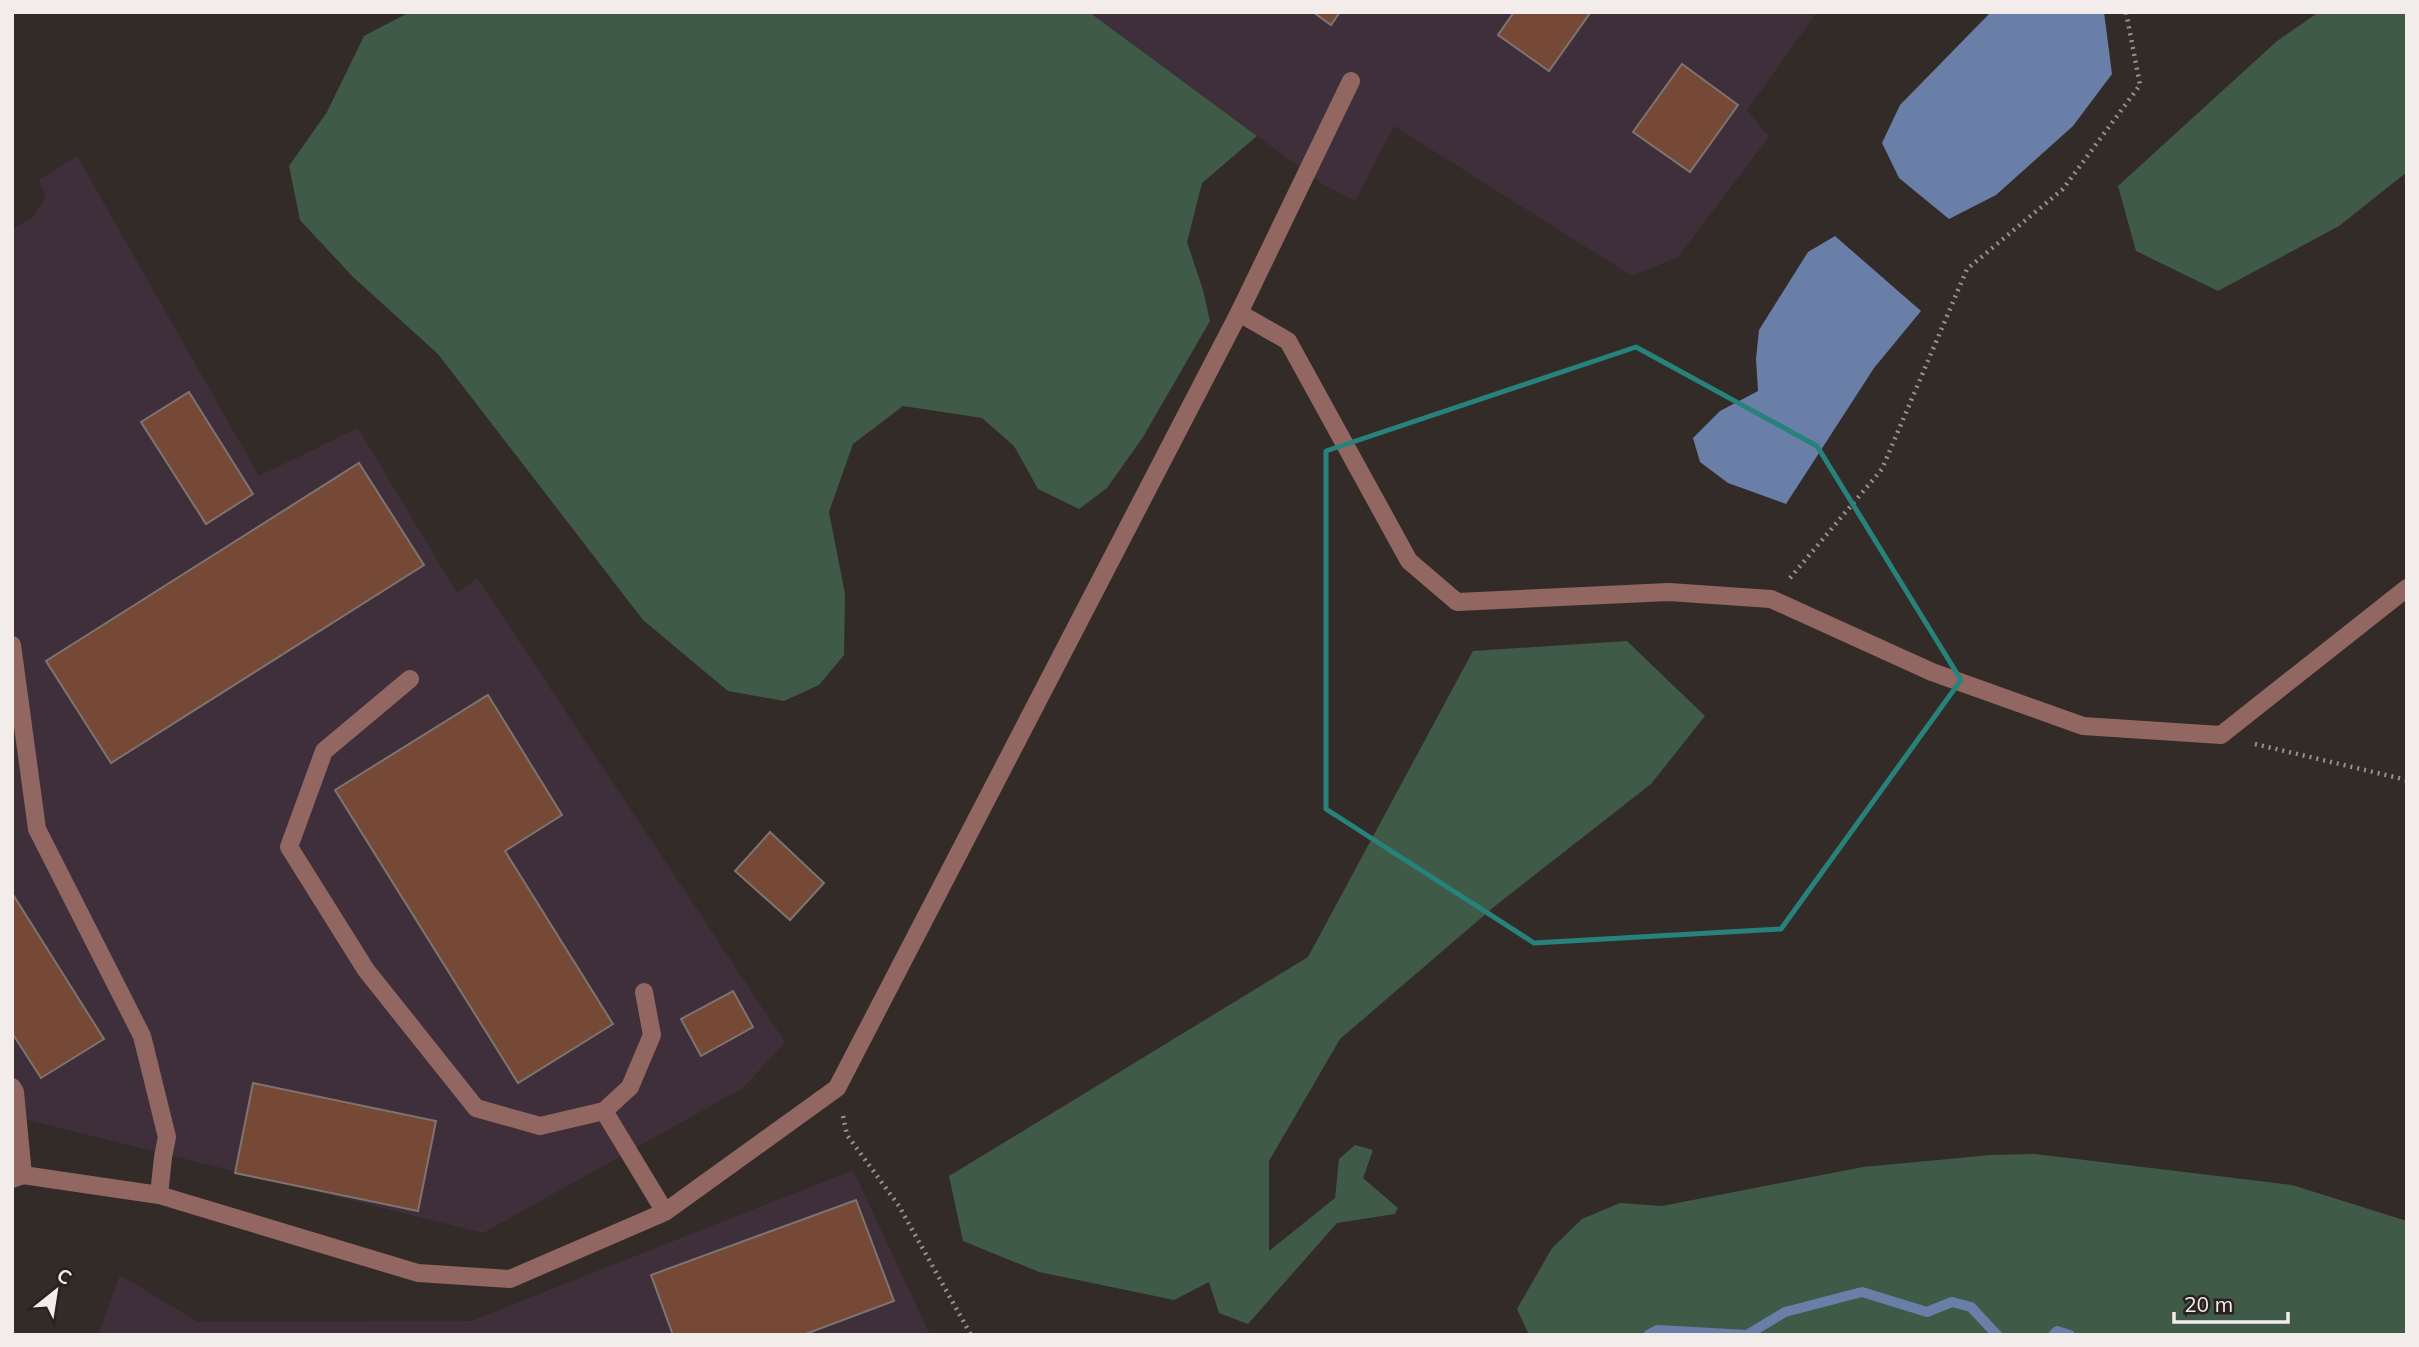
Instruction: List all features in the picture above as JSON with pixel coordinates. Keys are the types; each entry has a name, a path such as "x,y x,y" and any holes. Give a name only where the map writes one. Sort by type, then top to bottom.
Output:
{"lane":[{"path":"12,1087 15,1092 17,1177 159,1195 418,1273 510,1279 665,1212 837,1088 1239,313 1351,81"},
{"path":"1239,313 1288,341 1409,561 1457,602 1669,592 1771,599 1932,672 2084,726 2221,735 2407,587"},
{"path":"12,645 37,829 142,1037 167,1137 159,1195"},
{"path":"410,679 324,751 289,847 366,970 476,1108 540,1126 604,1111 630,1087 652,1035 644,992"},
{"path":"604,1111 665,1212"}],"path":[{"path":"1771,599 1882,469 1967,269 2063,189 2140,85 2126,12"},
{"path":"2221,735 2407,780"},
{"path":"837,1088 847,1135 899,1206 971,1335"}],"highlighted area":[{"path":"1636,347 1817,446 1961,680 1781,929 1534,943 1326,809 1326,451"}],"shaded area":[{"path":"1089,12 1817,12 1747,110 1769,137 1678,257 1632,276 1394,126 1355,201 1324,185"},
{"path":"77,156 259,476 358,428 457,593 477,578 785,1042 743,1088 483,1233 12,1116 12,229 33,217 46,198 39,180"},
{"path":"853,1170 930,1335 98,1335 120,1275 198,1322 471,1321"}],"green space":[{"path":"410,12 1089,12 1257,136 1202,183 1187,242 1210,321 1143,437 1107,488 1079,509 1038,489 1014,446 982,418 903,406 853,444 829,512 845,594 844,655 819,685 784,701 728,691 643,620 438,354 353,277 300,220 289,166 327,112 364,36"},
{"path":"2319,12 2407,12 2407,172 2339,226 2218,291 2136,251 2118,186 2277,41"},
{"path":"1627,641 1705,716 1651,784 1495,906 1340,1039 1269,1161 1269,1251 1335,1198 1339,1159 1355,1145 1373,1150 1363,1178 1398,1208 1395,1214 1337,1223 1248,1324 1219,1313 1209,1282 1174,1300 1039,1272 963,1241 949,1176 1308,957 1473,651"},
{"path":"2035,1154 2292,1185 2407,1221 2407,1335 1529,1335 1517,1309 1552,1248 1582,1219 1620,1203 1662,1206 1863,1167 1991,1155"}],"water":[{"path":"1991,12 2104,12 2112,74 2073,126 1996,195 1949,219 1899,178 1882,143 1900,105"},
{"path":"1835,236 1921,311 1874,368 1786,504 1728,483 1700,462 1693,438 1720,411 1758,391 1756,359 1759,330 1808,252"}],"building":[{"path":"1313,12 1340,12 1331,25"},
{"path":"1514,12 1590,13 1549,71 1498,35"},
{"path":"1682,64 1738,105 1690,172 1633,132"},
{"path":"189,392 253,494 206,524 141,422"},
{"path":"359,463 424,565 111,763 46,661"},
{"path":"488,695 562,815 505,851 613,1024 518,1083 335,790"},
{"path":"770,832 824,883 790,920 735,871"},
{"path":"12,893 104,1039 41,1078 12,1033"},
{"path":"733,991 753,1027 701,1056 681,1019"},
{"path":"253,1083 436,1121 418,1211 235,1173"},
{"path":"856,1200 894,1301 803,1335 673,1335 651,1275"}],"waterway":[{"path":"1648,1335 1657,1330 1747,1335 1785,1312 1862,1292 1927,1312 1952,1302 1971,1307 1997,1335"},
{"path":"2053,1335 2057,1331 2070,1335"}]}
